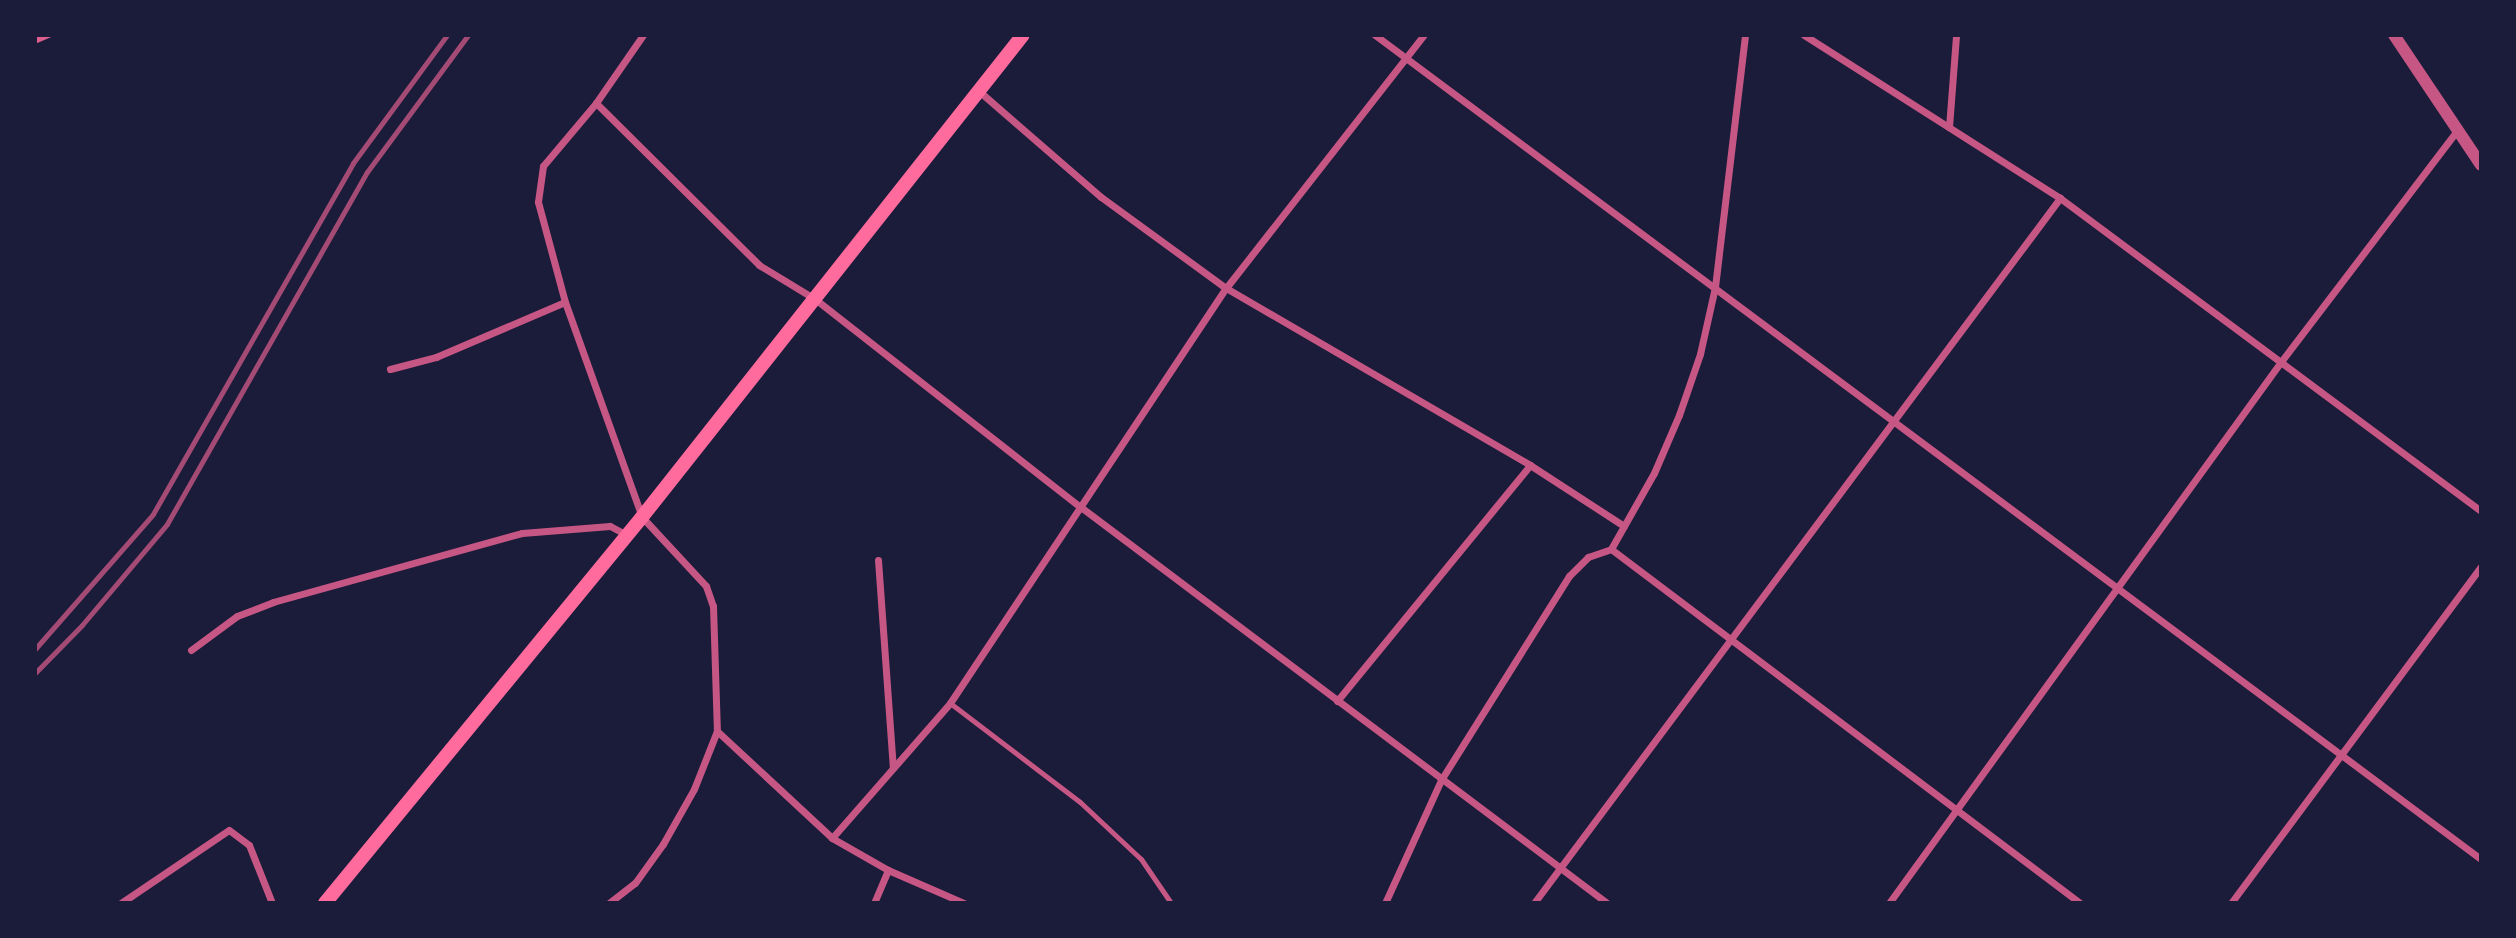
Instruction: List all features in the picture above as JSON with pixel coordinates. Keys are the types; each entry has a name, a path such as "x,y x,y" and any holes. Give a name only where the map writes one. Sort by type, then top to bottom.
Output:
{"main road":[{"path":"325,903 412,802 625,534 642,517 1023,35"}],"street":[{"path":"609,903 635,883 663,844 694,789 717,731 715,626 706,586 642,517 565,302 538,201 543,166 596,103 643,35"},
{"path":"1375,35 2481,859"},
{"path":"832,838 950,703 1226,288 1424,35"},
{"path":"1385,903 1441,780 1569,576 1588,557 1611,549 1654,473 1679,415 1700,354 1715,287 1745,35"},
{"path":"1804,35 2060,198 2481,512"},
{"path":"1949,127 1956,35"},
{"path":"2394,35 2481,165"},
{"path":"980,92 1101,197 1226,288 1530,465 1624,526"},
{"path":"596,103 759,265 815,299 1082,508 1607,903"},
{"path":"1889,903 1958,813 2280,363 2457,131"},
{"path":"1534,903 2060,198"},
{"path":"390,369 436,357 565,302"},
{"path":"1337,701 1530,465"},
{"path":"191,650 237,616 273,602 522,533 610,526 625,534"},
{"path":"1611,549 2080,903"},
{"path":"878,560 893,767"},
{"path":"2231,903 2481,566"},
{"path":"717,731 832,838 888,870 964,903"},
{"path":"121,903 229,830 249,845 272,903"},
{"path":"874,903 888,870"}],"lane":[{"path":"950,703 1080,802 1141,859 1171,903"}],"building":[{"path":"35,35 56,35 35,44"}],"railway":[{"path":"35,649 153,514 353,163 447,35"},
{"path":"35,673 82,625 167,524 367,172 468,35"}]}
